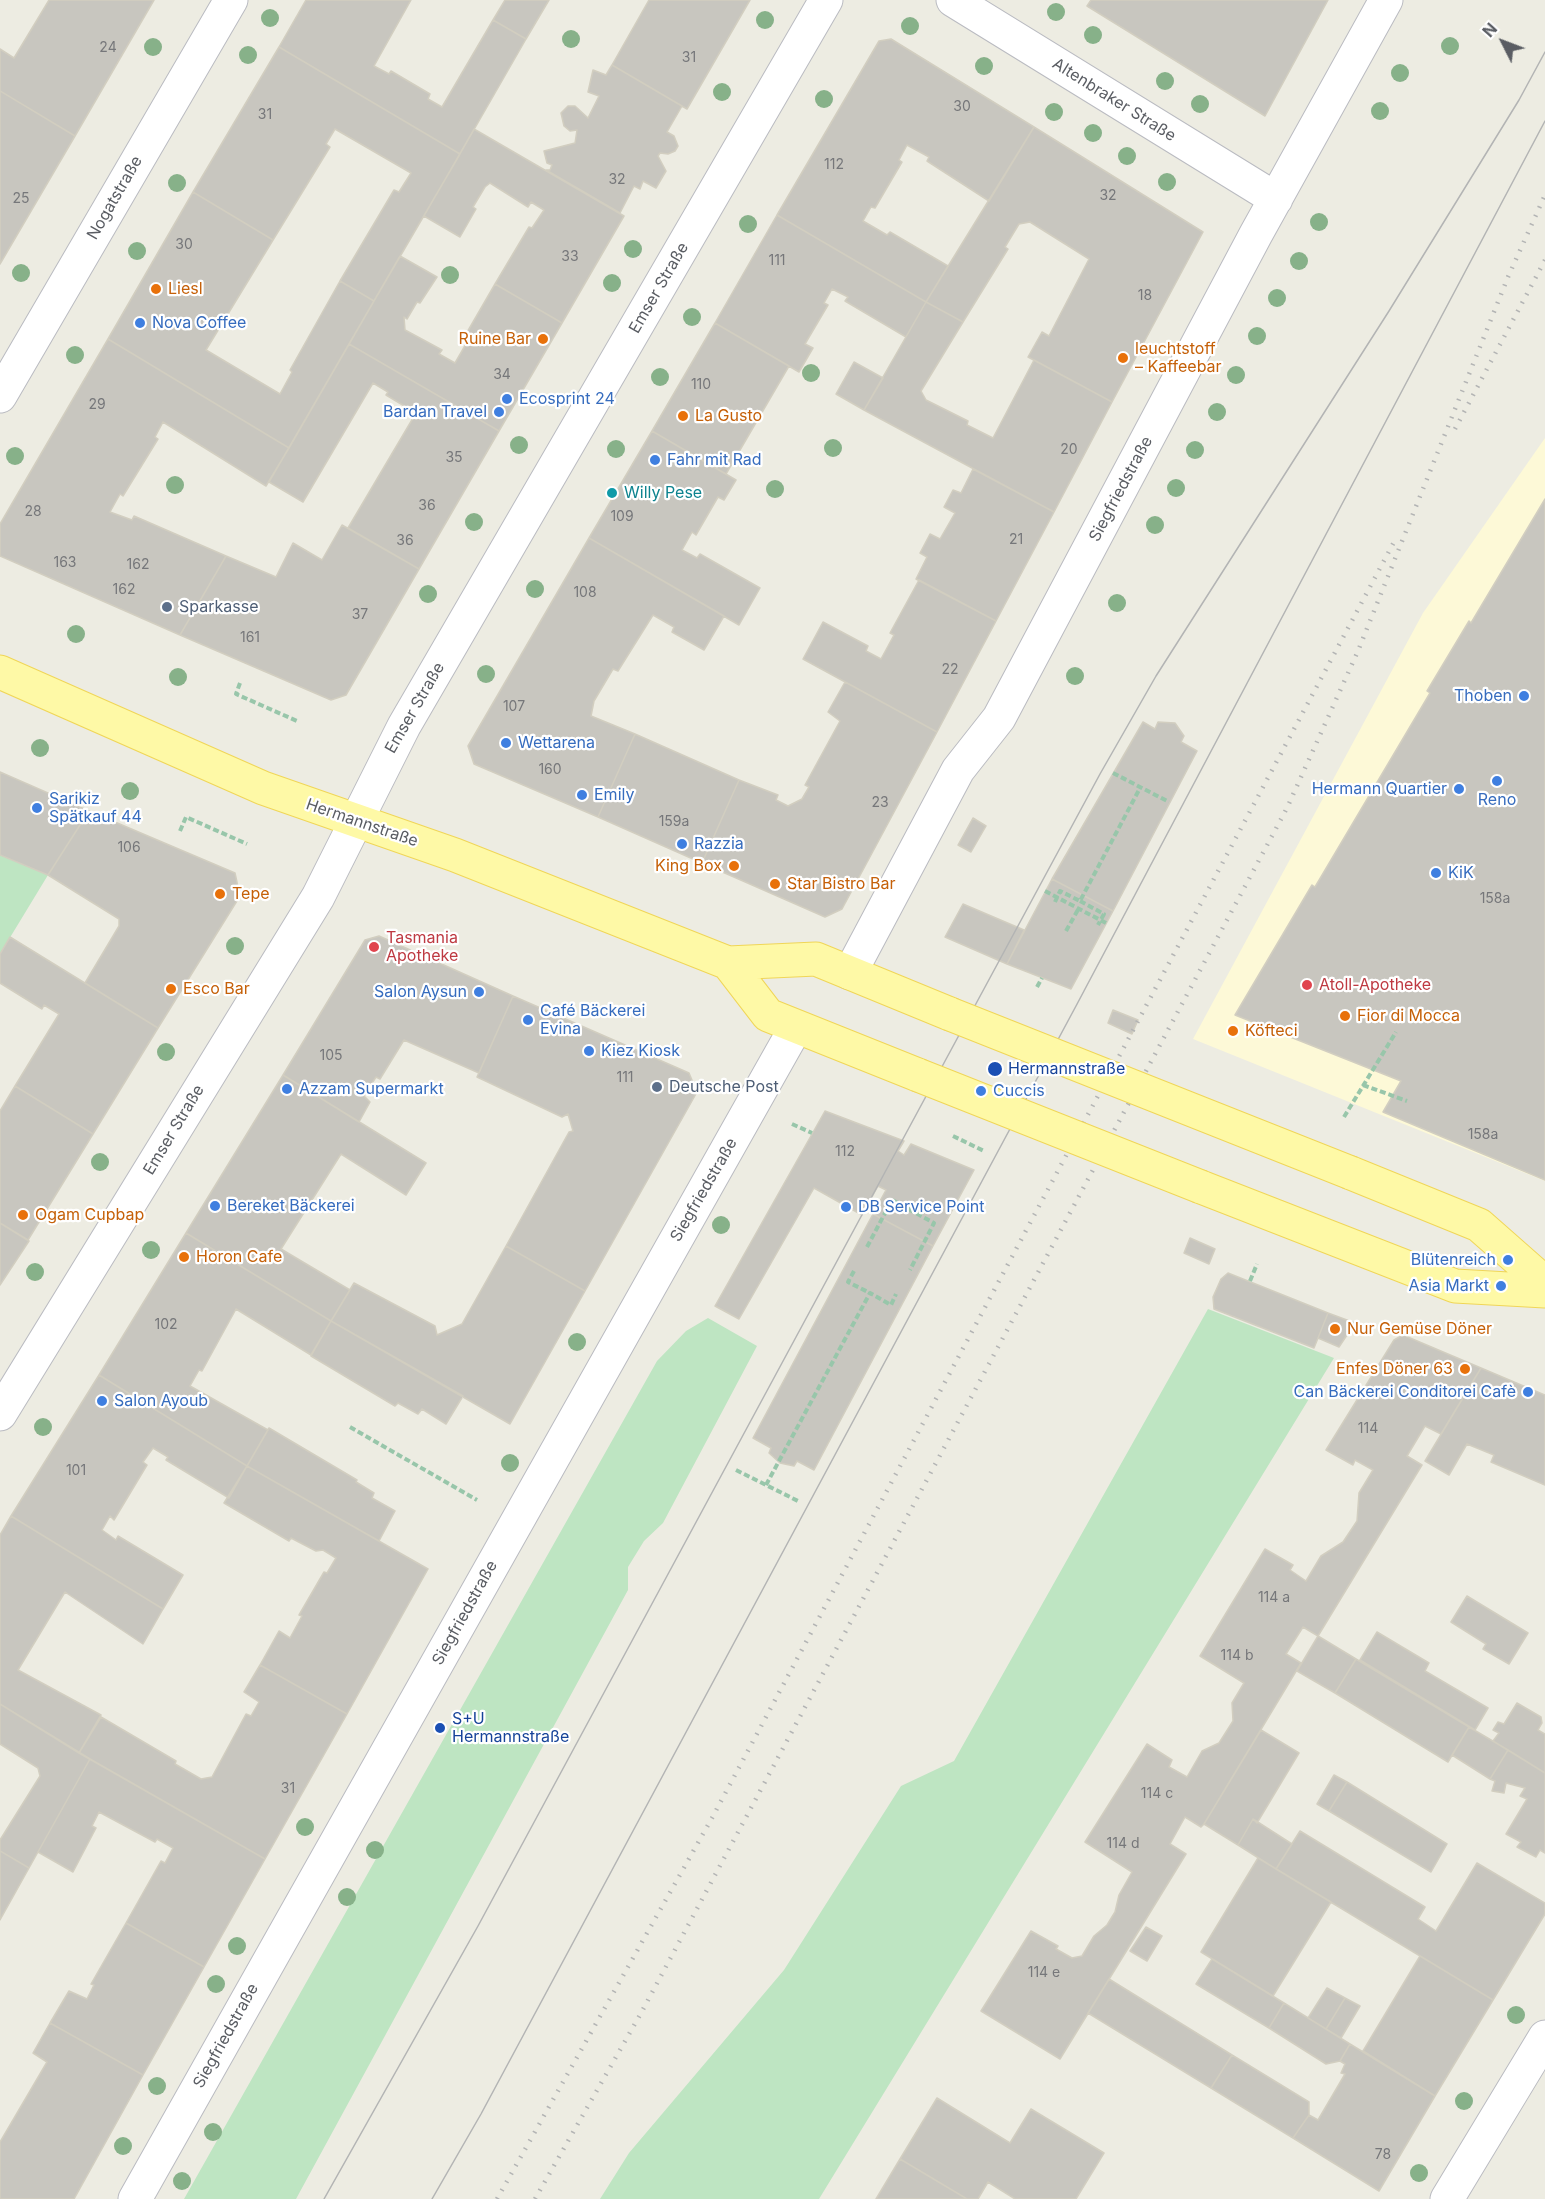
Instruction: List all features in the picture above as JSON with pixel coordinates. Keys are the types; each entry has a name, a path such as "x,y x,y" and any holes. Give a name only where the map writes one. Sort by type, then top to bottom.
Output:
{"main road":[{"name":"Hermannstraße","path":"0,672 262,788 455,855 728,963 816,959 1479,1225 1545,1282"},
{"path":"728,963 768,1015 796,1027 1455,1286 1545,1291"}],"street":[{"name":"Nogatstraße","path":"0,396 231,0"},
{"name":"Emser Straße","path":"0,1414 318,897 404,726 826,0"},
{"name":"Altenbraker Straße","path":"952,0 1276,200"},
{"name":"Siegfriedstraße","path":"850,973 958,770 999,718 1276,200 1386,0"},
{"name":"Siegfriedstraße","path":"135,2199 796,1027"},
{"path":"1447,2199 1545,2037"}],"path":[{"path":"240,683 236,694 297,721"},
{"path":"1113,772 1169,802"},
{"path":"1080,901 1140,788"},
{"path":"180,831 186,817 247,844"},
{"path":"1046,891 1106,923"},
{"path":"1055,902 1060,891 1080,901 1104,914 1098,925"},
{"path":"1066,931 1079,908"},
{"path":"1037,987 1042,978"},
{"path":"1344,1117 1396,1032"},
{"path":"1364,1085 1407,1101"},
{"path":"792,1124 812,1133"},
{"path":"867,1247 891,1200 934,1223 910,1270"},
{"path":"1250,1281 1257,1264"},
{"path":"854,1270 848,1282 891,1305 896,1294"},
{"path":"766,1485 870,1293"},
{"path":"350,1426 477,1500"},
{"path":"736,1470 798,1501"}],"shaded area":[{"name":"Hermann Quartier","path":"1545,438 1545,1181 1193,1039 1423,613"}],"green space":[{"path":"0,855 48,875 0,954"},
{"path":"1208,1309 1334,1358 819,2199 600,2199 629,2153 784,1970 901,1786 954,1761"},
{"path":"708,1318 757,1346 663,1523 644,1541 628,1567 628,1590 296,2199 184,2199 657,1361 686,1331"}],"building":[{"path":"49,0 154,0 75,136 0,91 0,49 14,58"},
{"path":"306,0 411,0 374,66 389,74 391,71 430,94 428,99 442,107 493,20 526,39 460,154 279,47"},
{"path":"505,0 549,0 526,39 493,20"},
{"path":"649,0 750,0 687,109 612,65"},
{"path":"1091,0 1328,0 1265,116 1087,6"},
{"path":"891,39 1034,127 989,201 927,161 929,157 907,145 899,160 902,162 875,208 871,207 863,221 887,235 890,232 948,266 926,302 777,215 879,41"},
{"path":"279,47 460,154 374,301 340,281 394,190 399,192 411,173 335,129 326,144 330,147 273,240 193,192"},
{"path":"612,65 682,106 667,132 674,136 678,146 675,151 668,154 660,153 658,156 666,171 656,188 643,181 640,189 634,186 620,213 546,170 550,170 552,165 547,163 544,151 575,143 577,130 570,131 564,126 561,113 568,106 575,106 588,118 599,96 588,92 593,70 606,75"},
{"path":"0,91 75,136 0,264"},
{"path":"1034,127 1203,232 1112,402 1028,357 1042,332 1049,336 1089,259 1030,222 1019,224 1005,247 1008,249 963,322 926,302"},
{"path":"474,129 624,216 562,323 495,284 529,227 532,228 544,210 531,202 528,207 490,183 473,207 476,209 460,237 424,216"},
{"path":"193,192 273,240 206,350 280,394 292,372 290,370 340,281 374,301 289,448 108,339"},
{"path":"777,215 926,302 906,337 845,301 848,297 832,289 824,303 828,305 805,344 813,348 799,372 715,323"},
{"path":"400,256 437,277 407,319 404,317 405,330 442,350 439,354 455,363 466,344 462,341 495,284 562,323 499,431 349,344"},
{"path":"926,302 963,322 921,391 926,400 968,421 967,425 993,438 1034,360 1112,402 1054,512 864,410"},
{"path":"715,323 789,366 726,474 652,431"},
{"path":"108,339 289,448 266,486 163,422 155,437 158,439 123,496 120,494 110,512 132,520 134,516 226,556 180,635 0,556 0,524"},
{"path":"349,344 499,431 419,569 348,528 416,413 386,395 388,392 373,383 303,502 269,482"},
{"path":"854,362 883,378 864,410 836,394"},
{"path":"652,431 736,480 724,500 718,497 696,535 692,532 682,550 697,558 700,554 760,588 739,625 589,538"},
{"path":"973,469 1054,512 996,621 916,579 927,557 920,553 930,534 940,539 955,513 944,507 953,490 961,493"},
{"name":"Hermann Quartier","path":"1545,499 1545,1180 1383,1112 1401,1081 1235,1015 1312,885 1315,887 1430,693 1427,691 1469,621 1471,623"},
{"path":"342,525 419,569 346,695 331,700 180,635 226,556 276,577 293,543 322,560"},
{"path":"589,538 724,616 704,650 672,632 674,627 653,615 618,671 613,669 594,701 591,716 635,734 598,817 474,764 468,746"},
{"path":"919,580 996,621 937,732 803,659 823,622 868,646 866,651 881,659 894,635 890,633"},
{"path":"845,682 937,732 842,909 825,917 702,863 739,780 778,795 776,800 788,806 802,799 809,787 805,785 840,721 828,712"},
{"path":"1143,722 1155,729 1158,722 1175,723 1184,736 1181,742 1197,751 1113,911 1052,879"},
{"path":"635,734 739,780 702,863 598,817"},
{"path":"0,772 89,811 48,875 0,855"},
{"path":"89,811 235,873 240,896 158,1028 85,983 119,926 119,919 48,875"},
{"path":"973,818 986,826 971,852 958,845"},
{"path":"1052,879 1113,911 1071,989 1007,964"},
{"path":"963,904 1024,930 1007,964 945,937"},
{"path":"379,936 513,996 479,1073 404,1040 380,1079 376,1077 364,1096 370,1102 359,1122 283,1075 365,940"},
{"path":"10,937 158,1028 93,1134 15,1086 59,1014 44,1005 42,1009 0,983 0,954"},
{"path":"513,996 689,1073 697,1092 585,1291 506,1246 569,1132 573,1131 568,1114 562,1117 477,1077"},
{"path":"1113,1010 1138,1020 1132,1034 1108,1023"},
{"path":"283,1075 426,1163 406,1195 341,1154 281,1249 350,1290 331,1321 186,1233"},
{"path":"15,1086 93,1134 28,1240 0,1223 0,1111"},
{"path":"825,1111 904,1141 898,1151 904,1155 911,1144 974,1170 933,1246 873,1214 886,1190 878,1186 862,1215 814,1188 739,1319 715,1306"},
{"path":"873,1214 933,1246 814,1470 797,1461 794,1466 780,1463 769,1453 771,1448 753,1438"},
{"path":"0,1223 29,1241 0,1285"},
{"path":"186,1233 331,1321 311,1355 236,1309 202,1371 199,1370 190,1386 268,1430 247,1466 99,1375"},
{"path":"1190,1238 1215,1249 1209,1264 1184,1253"},
{"path":"506,1246 585,1291 510,1424 331,1321 354,1283 435,1326 437,1335 462,1324"},
{"path":"1228,1273 1328,1313 1314,1348 1214,1309 1213,1297 1221,1279"},
{"path":"1328,1313 1355,1323 1339,1347 1318,1338"},
{"path":"331,1321 463,1396 446,1424 422,1409 418,1414 398,1403 395,1406 311,1356"},
{"path":"1403,1335 1481,1368 1441,1434 1425,1426 1407,1456 1422,1465 1318,1636 1303,1627 1286,1654 1301,1663 1204,1824 1201,1827 1185,1817 1170,1844 1186,1854 1060,2059 981,2011 1031,1931 1058,1946 1056,1949 1072,1958 1082,1956 1094,1936 1107,1925 1115,1912 1119,1895 1132,1872 1085,1842 1147,1744 1172,1760 1169,1767 1187,1777 1202,1751 1219,1743 1233,1721 1232,1703 1244,1683 1200,1656 1265,1549 1293,1565 1290,1570 1306,1581 1321,1556 1343,1542 1357,1521 1359,1493 1373,1470 1355,1460 1353,1465 1326,1450 1394,1340"},
{"path":"1481,1368 1545,1395 1545,1485 1491,1462 1494,1455 1467,1444 1449,1475 1425,1461"},
{"path":"99,1375 247,1466 229,1498 166,1460 168,1457 153,1448 143,1462 147,1465 114,1520 110,1516 102,1530 116,1540 118,1536 183,1575 163,1609 11,1516"},
{"path":"269,1428 357,1480 356,1482 374,1493 372,1498 395,1511 379,1541 247,1466"},
{"path":"247,1466 428,1569 347,1714 260,1665 279,1631 290,1638 302,1616 299,1615 324,1572 327,1573 336,1558 323,1550 316,1551 291,1538 289,1541 224,1503"},
{"path":"11,1516 163,1609 143,1644 65,1592 18,1670 101,1715 79,1753 0,1704 0,1535"},
{"path":"1467,1596 1528,1633 1509,1664 1483,1649 1486,1644 1451,1622"},
{"path":"1377,1632 1429,1663 1425,1671 1488,1708 1475,1730 1360,1660"},
{"path":"1318,1636 1356,1659 1335,1693 1297,1671"},
{"path":"1356,1659 1469,1727 1448,1762 1335,1693"},
{"path":"260,1665 347,1714 265,1859 79,1753 101,1717 176,1761 175,1764 201,1779 212,1777 246,1714 251,1716 259,1702 244,1692"},
{"path":"1517,1703 1541,1717 1542,1723 1538,1730 1545,1734 1545,1773 1493,1741 1499,1733 1493,1730 1498,1722 1504,1724"},
{"path":"0,1704 90,1759 29,1868 0,1851 0,1840 40,1776 38,1768 0,1744"},
{"path":"1469,1727 1508,1750 1490,1779 1452,1755"},
{"path":"1261,1730 1299,1753 1257,1823 1253,1819 1238,1845 1204,1824"},
{"path":"1508,1750 1545,1773 1545,1853 1540,1850 1536,1857 1517,1847 1521,1842 1506,1834 1527,1799 1520,1796 1525,1788 1506,1783 1504,1793 1492,1791 1495,1781 1490,1779"},
{"path":"90,1759 265,1859 204,1967 126,1923 161,1861 165,1863 173,1848 157,1839 155,1842 99,1812 92,1826 96,1828 73,1872 38,1852"},
{"path":"1334,1775 1347,1782 1329,1811 1317,1804"},
{"path":"1347,1782 1447,1844 1431,1872 1329,1811"},
{"path":"1253,1819 1292,1844 1276,1869 1238,1845"},
{"path":"1300,1831 1425,1907 1418,1919 1436,1931 1477,1863 1545,1903 1545,1914 1493,2000 1276,1869"},
{"path":"0,1851 29,1868 0,1920"},
{"path":"1258,1858 1331,1902 1273,1996 1201,1952"},
{"path":"126,1923 204,1967 143,2075 50,2023 69,1991 87,1999 94,1985 91,1984"},
{"path":"1146,1927 1162,1936 1147,1961 1130,1951"},
{"path":"1420,1956 1493,2000 1435,2096 1363,2051"},
{"path":"1212,1959 1284,2003 1269,2028 1196,1984"},
{"path":"1109,1979 1232,2055 1211,2088 1088,2013"},
{"path":"1327,1988 1345,1998 1326,2029 1308,2018"},
{"path":"1345,1998 1360,2006 1341,2038 1326,2029"},
{"path":"1284,2003 1350,2044 1340,2061 1326,2064 1269,2028"},
{"path":"50,2023 143,2075 74,2199 0,2199 0,2142 47,2062 33,2053"},
{"path":"1350,2044 1435,2096 1379,2191 1293,2138 1309,2115 1318,2120 1345,2074 1341,2073 1345,2064 1340,2061"},
{"path":"1232,2055 1309,2102 1309,2115 1293,2138 1211,2088"},
{"path":"937,2098 1010,2143 1031,2109 1104,2153 1076,2199 1015,2199 988,2182 978,2199 967,2199 900,2159"},
{"path":"900,2159 967,2199 876,2199"}],"tram line":[{"path":"324,2199 478,1926 1100,774 1156,676 1389,311 1519,100 1545,52"},
{"path":"432,2199 481,2114 1076,1006 1545,121"}],"railway":[{"path":"535,2199 640,2015 1287,808 1358,651 1508,277 1545,195"},
{"path":"1455,429 1545,260"},
{"path":"497,2199 712,1818 1394,542"}],"place":[{"name":"Liesl","path":"156,289"},
{"name":"Nova Coffee","path":"140,323"},
{"name":"Ruine Bar","path":"543,339"},
{"name":"leuchtstoff – Kaffeebar","path":"1123,358"},
{"name":"Ecosprint 24","path":"507,399"},
{"name":"Bardan Travel","path":"499,412"},
{"name":"La Gusto","path":"683,416"},
{"name":"Fahr mit Rad","path":"655,460"},
{"name":"Willy Pese","path":"612,493"},
{"name":"Sparkasse","path":"167,607"},
{"name":"Thoben","path":"1524,696"},
{"name":"Wettarena","path":"506,743"},
{"name":"Reno","path":"1497,781"},
{"name":"Hermann Quartier","path":"1459,789"},
{"name":"Emily","path":"582,795"},
{"name":"Sarikiz Spätkauf 44","path":"37,808"},
{"name":"Razzia","path":"682,844"},
{"name":"King Box","path":"734,866"},
{"name":"KiK","path":"1436,873"},
{"name":"Star Bistro Bar","path":"775,884"},
{"name":"Tepe","path":"220,894"},
{"name":"Tasmania Apotheke","path":"374,947"},
{"name":"Atoll-Apotheke","path":"1307,985"},
{"name":"Esco Bar","path":"171,989"},
{"name":"Salon Aysun","path":"479,992"},
{"name":"Fior di Mocca","path":"1345,1016"},
{"name":"Café Bäckerei Evina","path":"528,1020"},
{"name":"Köfteci","path":"1233,1031"},
{"name":"Kiez Kiosk","path":"589,1051"},
{"name":"Hermannstraße","path":"995,1069"},
{"name":"Deutsche Post","path":"657,1087"},
{"name":"Azzam Supermarkt","path":"287,1089"},
{"name":"Cuccis","path":"981,1091"},
{"name":"Bereket Bäckerei","path":"215,1206"},
{"name":"DB Service Point","path":"846,1207"},
{"name":"Ogam Cupbap","path":"23,1215"},
{"name":"Horon Cafe","path":"184,1257"},
{"name":"Blütenreich","path":"1508,1260"},
{"name":"Asia Markt","path":"1501,1286"},
{"name":"Nur Gemüse Döner","path":"1335,1329"},
{"name":"Enfes Döner 63","path":"1465,1369"},
{"name":"Can Bäckerei Conditorei Cafè","path":"1528,1392"},
{"name":"Salon Ayoub","path":"102,1401"},
{"name":"S+U Hermannstraße","path":"440,1728"}]}
